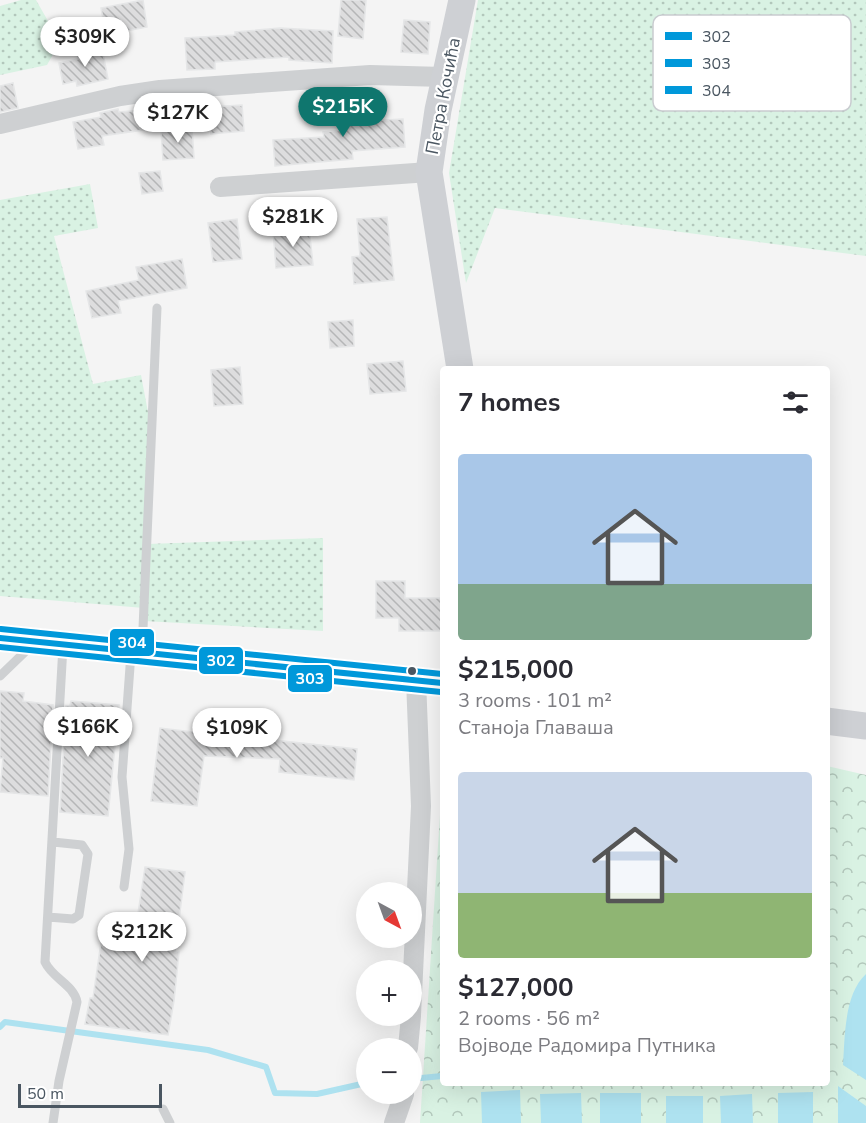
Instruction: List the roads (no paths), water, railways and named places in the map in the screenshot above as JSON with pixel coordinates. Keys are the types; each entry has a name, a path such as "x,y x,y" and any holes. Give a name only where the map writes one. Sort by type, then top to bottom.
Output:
{"main road":[{"name":"Петра Кочића","path":"460,366 429,172 444,77 462,0"},
{"path":"0,638 137,650 440,683"},
{"path":"830,722 866,726"}],"street":[{"path":"0,124 120,96 160,90 370,75 444,77"},
{"path":"220,187 429,172"},
{"path":"414,960 421,806 416,681"},
{"path":"394,1123 401,1104"}],"lane":[{"path":"124,886 129,849 122,777 137,650 157,308"},
{"path":"0,676 36,641"},
{"path":"53,1123 59,1081 77,1002 74,994 50,971 45,962 64,644"},
{"path":"48,917 73,919 79,915 88,854 82,845 53,842"},
{"path":"163,1109 170,1123"}],"water":[{"path":"866,974 866,1080 843,1065 845,1029 850,1004 853,993"},
{"path":"838,1086 866,1106 866,1123 838,1123"},
{"path":"520,1090 521,1123 482,1123 481,1092"},
{"path":"813,1092 813,1123 778,1123 778,1093"},
{"path":"581,1093 582,1123 541,1123 540,1094"},
{"path":"600,1093 641,1093 641,1123 600,1123"},
{"path":"752,1094 753,1123 721,1123 720,1096"},
{"path":"666,1096 703,1096 703,1123 666,1123"}],"waterway":[{"path":"0,1027 5,1022 208,1050 266,1067 275,1093 317,1094 356,1085"},
{"path":"422,1078 440,1076"}]}
